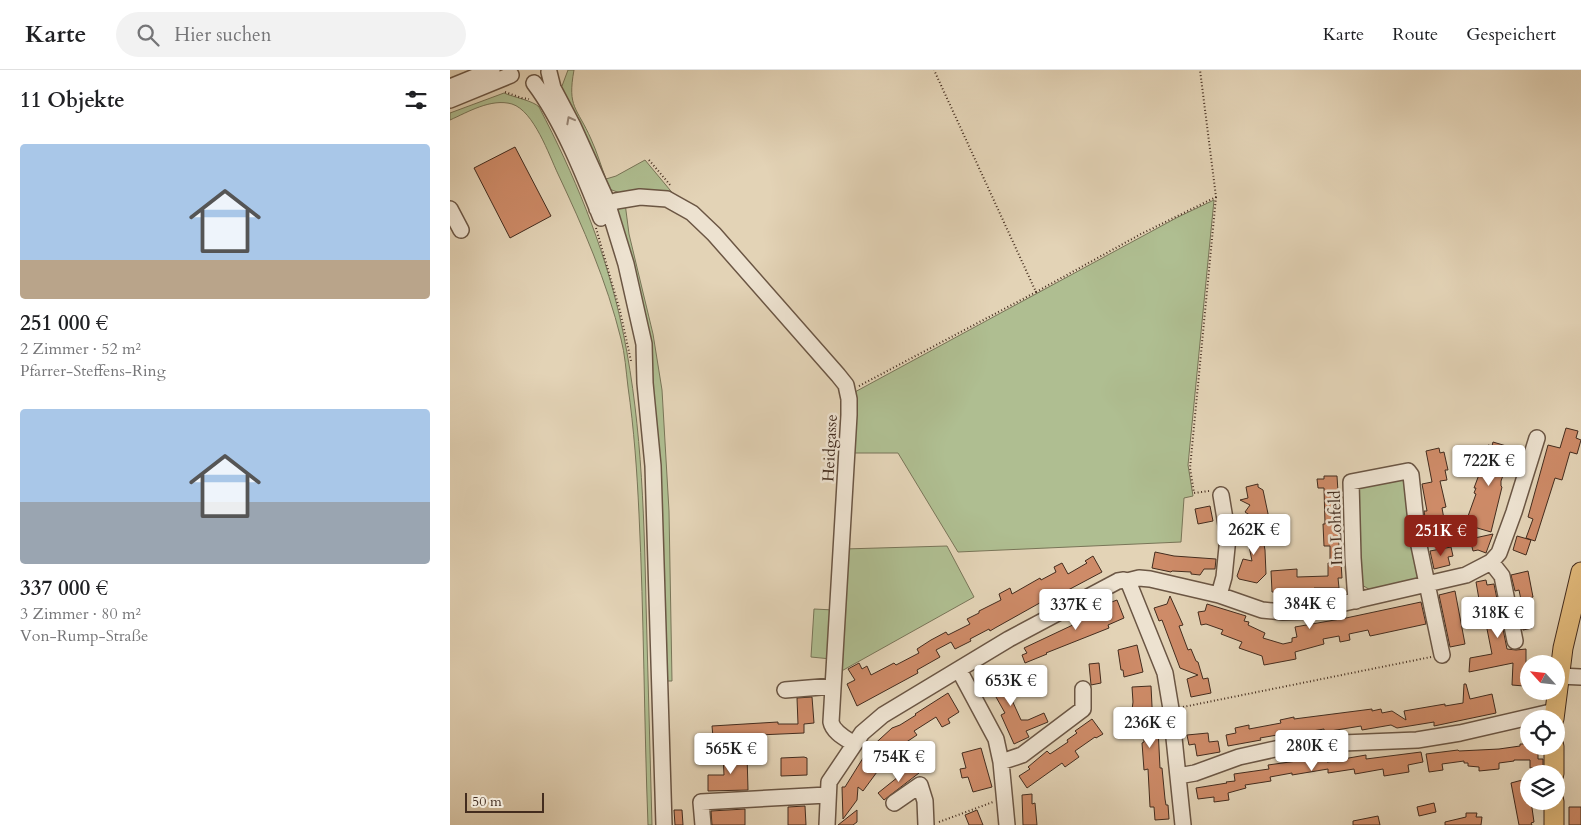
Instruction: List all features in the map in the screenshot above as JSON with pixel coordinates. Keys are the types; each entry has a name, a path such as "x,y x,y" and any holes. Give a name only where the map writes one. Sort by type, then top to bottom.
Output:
{"main road":[{"path":"1562,655 1579,578"},
{"path":"1554,810 1554,825"}],"street":[{"path":"450,87 492,70"},
{"path":"450,100 510,73 519,82 534,83 543,79 549,71"},
{"path":"549,71 553,88 573,126 602,207 645,383 653,466 664,825"},
{"path":"534,83 559,124 602,207"},
{"name":"Heidgasse","path":"602,207 616,201 640,197 667,199 692,213 714,234 827,360 846,385 849,415 832,727 854,744"},
{"path":"450,209 461,230"},
{"path":"827,825 829,782 862,732 882,716 1010,639 1118,581 1139,578 1150,579 1219,595 1262,610 1283,612 1310,611 1466,575 1495,558 1514,512 1538,438"},
{"name":"Im Lohfeld","path":"1356,601 1351,482 1408,471 1411,475 1418,541 1427,584"},
{"path":"1219,595 1224,577 1228,537 1221,495"},
{"path":"1495,558 1502,576 1515,641"},
{"path":"1127,581 1166,673 1182,825"},
{"path":"1427,584 1442,655"},
{"path":"959,670 996,739 1001,762 1007,825"},
{"path":"1565,676 1581,677"},
{"path":"785,690 833,686"},
{"path":"1001,762 1022,755 1083,709 1083,689"},
{"path":"1178,776 1195,773 1239,757 1293,745 1417,740 1520,722"},
{"path":"894,803 920,785 925,801 926,825"},
{"path":"703,825 701,802 827,795"}],"path":[{"path":"934,70 1036,292"},
{"path":"1200,70 1216,197 1190,468 1194,493 1212,490 1215,494 1221,495"},
{"path":"501,89 522,98 536,99"},
{"path":"649,160 673,189"},
{"path":"848,392 1141,234 1216,197"},
{"path":"595,227 620,311 631,361"},
{"path":"1171,709 1442,655"},
{"path":"926,825 1005,798"}],"green space":[{"path":"568,70 574,70 572,92 575,107 593,144 606,179 616,176 645,160 675,196 623,194 609,189 557,91 562,86"},
{"path":"504,93 539,107 576,184 596,236 620,318 633,388 640,459 652,825 648,825 642,591 635,450 622,345 602,276 585,234 534,124 520,108 504,103 488,104 450,120 450,113"},
{"path":"1214,200 1188,465 1193,496 1184,498 1181,542 958,552 898,453 851,453 853,393 1178,217"},
{"path":"625,203 629,234 653,334 662,390 669,511 672,681 667,681 660,481 616,215 621,205"},
{"path":"1404,479 1408,480 1419,578 1417,581 1372,591 1362,585 1359,573 1356,495 1360,488"},
{"path":"947,546 974,597 838,673 844,549"},
{"path":"814,609 834,610 831,659 811,657"}],"building":[{"path":"515,147 551,216 510,238 474,168"},
{"path":"1566,428 1578,431 1576,438 1581,440 1577,454 1570,452 1562,480 1555,478 1535,541 1526,538 1533,519 1528,517 1548,445 1560,448"},
{"path":"1493,442 1513,448 1501,481 1502,487 1491,532 1467,525 1467,519 1476,494 1474,493 1476,488 1474,488 1483,464 1484,458 1482,458 1488,445 1492,446"},
{"path":"1439,448 1440,453 1444,452 1448,470 1445,470 1447,480 1440,481 1446,507 1442,508 1446,530 1437,532 1436,527 1427,529 1424,511 1427,511 1422,484 1432,482 1426,451"},
{"path":"1324,476 1337,476 1341,539 1339,539 1339,562 1341,562 1342,578 1338,578 1339,588 1314,588 1315,593 1272,592 1271,571 1297,569 1297,577 1328,576 1330,546 1324,546 1324,488 1318,488 1317,479 1324,479"},
{"path":"1258,484 1258,487 1263,490 1270,523 1263,524 1245,512 1250,505 1240,500 1248,498 1246,487"},
{"path":"1210,506 1213,521 1198,524 1195,509"},
{"path":"1260,523 1265,550 1266,574 1257,583 1239,579 1237,576 1243,559 1252,561 1245,526"},
{"path":"1493,534 1486,553 1478,550 1473,551 1470,539"},
{"path":"1517,536 1531,540 1526,555 1513,550"},
{"path":"1451,547 1453,556 1448,557 1450,565 1434,569 1430,551"},
{"path":"1155,552 1174,556 1216,559 1215,569 1204,569 1200,575 1191,574 1191,572 1171,572 1152,568"},
{"path":"1093,556 1102,572 1055,597 1054,595 990,631 989,629 955,649 951,642 936,650 940,657 917,670 918,673 857,706 847,684 855,680 848,669 859,663 862,669 867,666 871,675 894,663 896,665 919,653 917,649 931,640 946,632 948,635 970,624 967,619 1001,600 999,594 1010,588 1012,594 1040,578 1041,580 1056,572 1054,567 1062,563 1068,574 1087,563 1085,561"},
{"path":"1528,571 1533,597 1521,600 1519,590 1515,591 1511,575"},
{"path":"1486,580 1487,585 1494,584 1507,649 1526,649 1526,655 1520,655 1520,686 1512,685 1513,663 1469,672 1470,658 1492,654 1476,582"},
{"path":"1455,591 1465,644 1450,647 1439,595"},
{"path":"1170,596 1183,625 1179,626 1188,650 1191,649 1198,662 1203,679 1208,678 1211,693 1191,697 1187,679 1198,675 1180,668 1162,620 1159,621 1154,608 1167,604"},
{"path":"1117,600 1124,618 1108,625 1109,628 1025,663 1022,655 1027,653 1024,648 1077,623 1076,621 1102,609 1101,606"},
{"path":"1421,602 1426,624 1370,636 1368,630 1349,634 1350,640 1340,642 1339,636 1323,639 1324,644 1295,652 1296,659 1264,665 1262,656 1239,648 1242,642 1221,634 1223,630 1206,624 1201,625 1198,612 1205,611 1207,604 1246,616 1244,621 1249,622 1248,625 1265,633 1263,638 1283,644 1292,642 1292,638 1297,637 1295,627"},
{"path":"1529,605 1532,628 1523,630 1518,607"},
{"path":"1137,645 1143,672 1124,677 1118,650"},
{"path":"1099,663 1101,683 1091,685 1089,664"},
{"path":"996,666 1000,673 1002,672 1012,690 1009,691 1013,697 1011,698 1021,720 1028,720 1044,713 1048,722 1026,731 1029,737 1014,744 1001,715 1005,713 983,674"},
{"path":"1464,684 1466,684 1470,699 1492,694 1496,713 1434,726 1434,722 1397,728 1391,725 1362,730 1361,726 1324,732 1324,729 1260,738 1261,740 1228,746 1226,735 1236,733 1235,728 1249,725 1249,729 1281,723 1280,720 1294,717 1294,719 1381,709 1382,713 1392,711 1406,720 1404,711 1463,703"},
{"path":"1151,686 1153,726 1158,728 1160,768 1162,768 1169,819 1155,820 1154,807 1150,807 1148,769 1144,770 1143,727 1136,727 1135,717 1131,718 1132,687"},
{"path":"948,693 959,712 948,719 950,723 942,727 936,717 914,731 917,735 896,749 898,751 886,763 885,761 863,791 858,787 857,800 843,819 842,787 845,787 868,750 892,728 916,715"},
{"path":"812,697 814,723 804,724 804,733 713,737 712,726 778,722 778,724 798,724 797,698"},
{"path":"1092,719 1103,734 1095,737 1075,751 1079,757 1065,767 1062,763 1027,788 1019,776 1030,769 1028,767 1047,751 1050,754 1068,742 1067,740 1077,733 1075,731"},
{"path":"1208,733 1209,742 1218,741 1220,752 1197,756 1195,744 1189,745 1187,735"},
{"path":"1520,746 1520,755 1538,755 1538,759 1543,759 1543,765 1530,765 1530,760 1514,760 1499,763 1499,769 1479,771 1479,767 1468,766 1468,763 1464,763 1464,761 1442,764 1443,770 1429,772 1426,754 1458,750 1499,749"},
{"path":"981,748 992,787 973,792 968,777 962,778 960,769 966,768 962,753"},
{"path":"1421,752 1423,762 1408,765 1409,772 1384,776 1383,769 1355,774 1354,769 1328,773 1328,769 1292,775 1292,773 1270,777 1271,781 1245,785 1246,788 1228,793 1229,800 1214,802 1214,797 1198,799 1196,788 1235,781 1234,774 1269,769 1268,765 1326,757 1327,762 1366,755 1366,759"},
{"path":"747,754 748,790 708,791 708,775 724,775 723,755"},
{"path":"781,758 807,758 807,775 781,776"},
{"path":"913,765 919,773 884,800 878,793"},
{"path":"1520,781 1520,810 1532,810 1534,822 1531,823 1532,825 1519,825 1511,783"},
{"path":"1032,794 1032,804 1035,803 1037,825 1023,825 1022,795"},
{"path":"1434,803 1436,812 1419,816 1417,807"},
{"path":"805,806 806,825 788,825 788,807"},
{"path":"1569,807 1581,807 1581,825 1569,825"},
{"path":"745,809 745,825 712,825 711,811"},
{"path":"674,810 682,810 683,825 675,825"},
{"path":"857,810 857,822 853,825 838,825"},
{"path":"977,810 983,825 969,825 965,815"},
{"path":"1466,813 1477,813 1476,817 1482,817 1481,825 1445,825 1445,822 1466,817"},
{"path":"1378,816 1380,825 1353,825 1353,821"}]}
